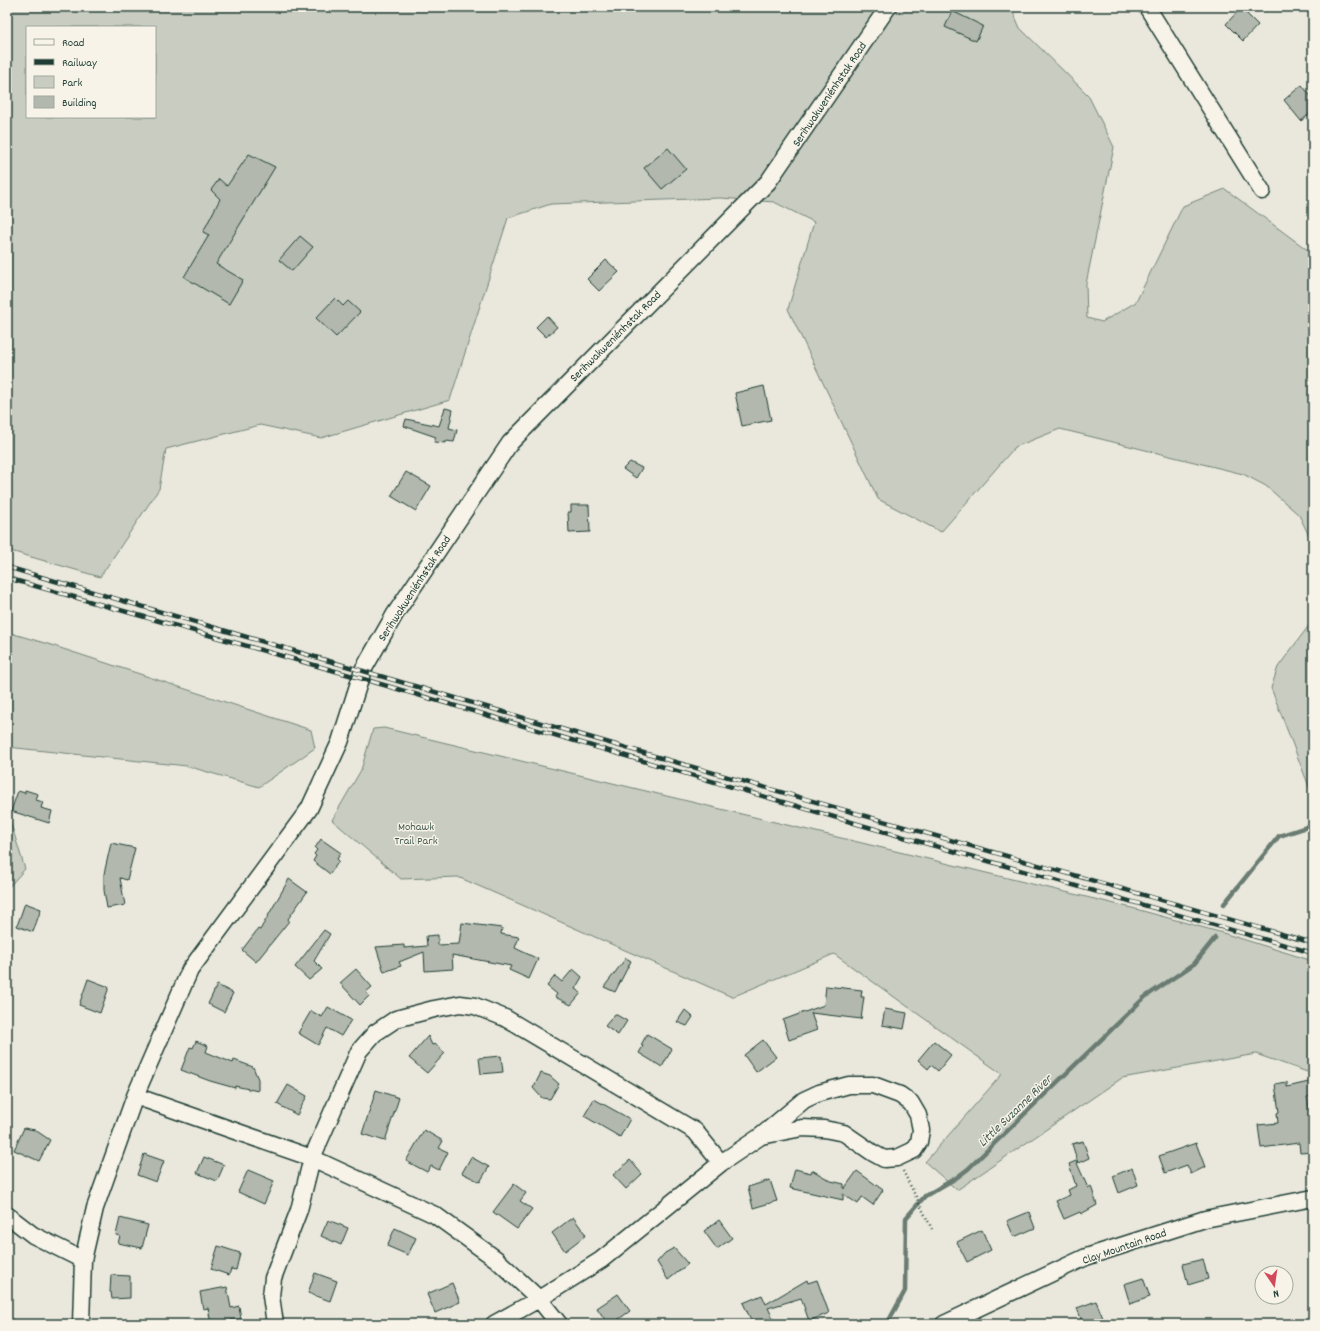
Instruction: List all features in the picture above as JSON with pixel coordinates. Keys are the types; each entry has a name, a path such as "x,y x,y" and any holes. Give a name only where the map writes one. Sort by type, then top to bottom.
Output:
{"street":[{"name":"Serihwakweniénhstak Road","path":"80,1324 83,1260 95,1208 135,1096 190,970 309,809 340,742 360,678 395,614 510,443 768,182 888,7"},
{"path":"1147,7 1262,191"},
{"path":"275,1324 271,1296 273,1278 299,1210 312,1158 359,1051 375,1033 396,1019 460,1004 476,1006 505,1018 695,1131 721,1163"},
{"path":"494,1324 539,1299 601,1260 721,1163 761,1136 809,1098 849,1085 873,1085 900,1095 911,1103 918,1116 921,1130 919,1142 914,1150 897,1158 884,1159 844,1133 824,1129 802,1128 761,1136"},
{"path":"135,1096 312,1158 435,1215 496,1259 539,1299 559,1324"},
{"name":"Clay Mountain Road","path":"944,1324 1086,1257 1205,1219 1313,1198"},
{"path":"7,1215 33,1235 83,1260"}],"path":[{"path":"897,1158 932,1229"}],"green space":[{"path":"7,7 1011,7 1020,28 1088,95 1114,147 1086,284 1087,318 1102,322 1136,302 1183,206 1225,189 1313,254 1313,544 1299,515 1266,486 1243,474 1060,429 1015,447 941,532 878,499 788,309 814,222 774,202 720,198 551,204 508,218 450,400 321,438 260,425 166,449 159,489 100,577 7,550"},
{"path":"1313,620 1313,797 1271,688 1278,667"},
{"path":"7,632 311,730 315,748 259,787 187,766 7,747"},
{"name":"Mohawk Trail Park","path":"384,728 1132,908 1223,933 1313,961 1313,1074 1256,1054 1122,1078 957,1190 925,1162 1002,1074 834,954 732,997 458,877 401,879 332,820 361,770 373,729"},
{"path":"7,811 25,869 7,889"}],"building":[{"path":"1241,8 1258,25 1243,41 1226,24"},
{"path":"952,11 983,26 976,41 945,27"},
{"path":"1302,85 1313,99 1313,111 1301,121 1284,100"},
{"path":"668,148 686,169 662,189 644,168"},
{"path":"249,154 275,167 216,264 243,280 229,304 184,277 209,235 203,232 220,199 211,190 219,179 227,186"},
{"path":"300,236 313,247 292,271 279,260"},
{"path":"606,260 619,272 599,291 587,279"},
{"path":"335,298 343,306 348,301 360,312 336,337 316,318"},
{"path":"547,316 557,327 546,337 536,327"},
{"path":"764,386 771,420 742,426 735,393"},
{"path":"445,408 453,410 449,428 457,430 454,442 434,442 436,437 404,426 406,419 439,426"},
{"path":"630,462 642,468 636,478 623,469"},
{"path":"406,472 431,486 416,511 391,496"},
{"path":"571,505 589,505 590,532 569,533 568,512 571,512"},
{"path":"25,790 38,794 36,800 43,802 41,808 52,811 49,823 11,811 18,791 25,793"},
{"path":"321,839 341,853 337,859 339,861 330,874 313,861 316,856 314,854 317,850 315,848"},
{"path":"111,843 135,848 127,880 120,878 125,905 107,908 104,890 104,874"},
{"path":"289,879 307,892 288,919 289,921 256,962 242,950 258,929 260,930"},
{"path":"25,903 41,909 33,932 17,926"},
{"path":"462,923 502,928 501,934 519,937 515,948 538,959 529,979 509,970 511,966 452,955 453,969 425,971 424,952 399,962 401,966 384,972 376,947 404,945 404,948 427,946 426,936 438,935 438,945 459,944"},
{"path":"324,930 330,934 314,961 322,969 309,980 295,967"},
{"path":"626,958 631,961 615,992 604,987"},
{"path":"356,969 372,987 366,992 369,996 360,1005 340,983"},
{"path":"573,969 582,977 575,989 581,993 571,1005 555,997 557,994 547,986 555,976 562,982"},
{"path":"88,979 109,987 100,1013 79,1005"},
{"path":"217,985 233,993 224,1012 208,1004"},
{"path":"826,986 862,990 861,997 864,997 861,1019 811,1013 817,1030 789,1040 783,1020 824,1005"},
{"path":"328,1007 351,1020 341,1036 327,1028 318,1045 298,1033 311,1011 322,1017"},
{"path":"885,1009 907,1013 904,1029 882,1025"},
{"path":"685,1010 693,1017 687,1026 677,1022"},
{"path":"615,1014 627,1021 618,1035 605,1026"},
{"path":"647,1034 672,1049 662,1067 639,1053 643,1046 641,1045"},
{"path":"428,1036 432,1045 435,1044 445,1053 427,1073 409,1058"},
{"path":"763,1040 776,1057 756,1072 744,1055"},
{"path":"196,1041 208,1046 206,1052 233,1063 234,1060 253,1067 258,1079 258,1091 235,1086 235,1088 210,1081 181,1070 190,1047 193,1048"},
{"path":"934,1041 951,1055 938,1071 931,1065 928,1069 918,1060"},
{"path":"501,1056 503,1072 481,1074 479,1058"},
{"path":"541,1073 550,1076 559,1084 550,1099 542,1098 533,1088"},
{"path":"1313,1081 1313,1096 1307,1097 1313,1126 1313,1152 1300,1153 1299,1143 1261,1148 1258,1125 1278,1123 1277,1113 1279,1112 1275,1084 1287,1082 1287,1087"},
{"path":"288,1085 307,1096 297,1115 277,1104"},
{"path":"376,1090 399,1098 385,1141 362,1134"},
{"path":"594,1099 630,1119 620,1137 584,1116"},
{"path":"24,1128 35,1130 50,1140 39,1161 14,1150"},
{"path":"424,1130 443,1141 439,1148 448,1152 439,1170 431,1166 427,1172 406,1161"},
{"path":"1083,1141 1089,1158 1078,1163 1072,1144"},
{"path":"1196,1143 1205,1167 1191,1174 1187,1165 1165,1173 1159,1156"},
{"path":"144,1154 164,1161 156,1182 137,1175"},
{"path":"204,1157 224,1165 217,1181 197,1173"},
{"path":"471,1157 489,1167 480,1182 462,1173"},
{"path":"630,1160 642,1174 626,1189 613,1175"},
{"path":"1076,1161 1088,1188 1091,1186 1097,1205 1081,1214 1080,1212 1064,1219 1056,1201 1070,1195 1068,1190 1076,1186 1069,1164"},
{"path":"1132,1168 1138,1185 1119,1193 1113,1176"},
{"path":"795,1169 811,1173 812,1170 831,1181 844,1184 844,1189 857,1171 883,1190 873,1205 862,1197 858,1204 843,1194 843,1200 790,1188"},
{"path":"248,1170 274,1181 264,1204 238,1192"},
{"path":"770,1180 777,1201 753,1208 748,1187"},
{"path":"514,1184 526,1193 520,1201 532,1209 517,1229 493,1212"},
{"path":"1029,1212 1035,1228 1014,1237 1007,1221"},
{"path":"573,1217 586,1235 565,1251 552,1233"},
{"path":"120,1218 148,1225 142,1248 118,1243 120,1236 116,1235"},
{"path":"328,1220 348,1228 341,1245 321,1236"},
{"path":"719,1220 732,1238 717,1249 704,1231"},
{"path":"395,1228 416,1238 408,1255 387,1246"},
{"path":"982,1230 991,1250 967,1262 957,1242"},
{"path":"218,1246 240,1253 236,1270 231,1269 229,1275 211,1269"},
{"path":"674,1248 688,1264 668,1280 657,1262 665,1253"},
{"path":"1203,1259 1208,1279 1188,1285 1183,1264"},
{"path":"315,1273 337,1281 330,1301 308,1293"},
{"path":"111,1275 130,1276 130,1298 112,1299 110,1292"},
{"path":"1143,1278 1150,1297 1130,1304 1124,1284"},
{"path":"807,1280 808,1283 817,1280 829,1313 809,1321 801,1298 768,1308 776,1324 753,1324 743,1303 762,1295 766,1304"},
{"path":"452,1283 460,1302 435,1313 427,1294"},
{"path":"227,1287 231,1308 239,1306 241,1319 231,1320 232,1324 211,1324 208,1308 203,1309 200,1292"},
{"path":"618,1294 630,1311 612,1324 608,1324 597,1308"},
{"path":"1096,1301 1103,1318 1083,1324 1077,1308"}],"waterway":[{"name":"Little Suzanne River","path":"1224,904 1279,836 1313,825"},
{"name":"Little Suzanne River","path":"887,1324 905,1291 906,1218 925,1196 956,1178 968,1169 1145,997 1194,964 1215,938"}],"railway":[{"path":"7,567 647,754 1313,943"},
{"path":"7,578 360,678 868,827 1313,953"}]}
